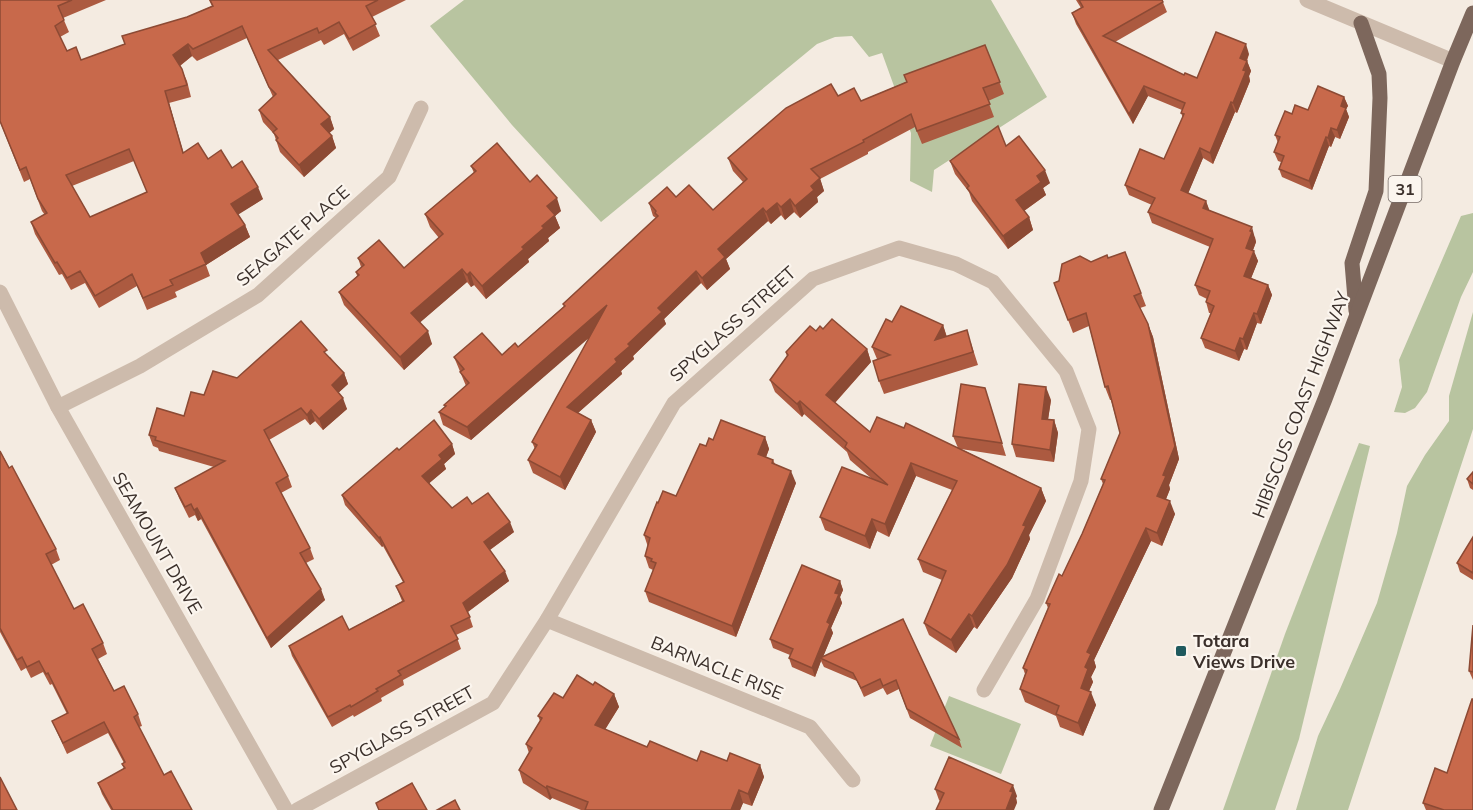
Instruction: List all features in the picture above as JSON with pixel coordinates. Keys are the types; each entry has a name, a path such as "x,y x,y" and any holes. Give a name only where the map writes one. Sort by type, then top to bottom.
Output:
{"main road":[{"name":"HIBISCUS COAST HIGHWAY","path":"1161,810 1278,520 1473,13"},
{"path":"1356,317 1352,263 1376,191 1380,98 1379,75 1361,23"}],"street":[{"path":"1307,0 1453,61"},
{"name":"SEAGATE PLACE","path":"58,407 140,366 258,295 389,177 421,108"},
{"name":"SPYGLASS STREET","path":"297,810 493,703 547,620 674,403 813,279 899,248 956,264 993,282 1066,371 1089,429 1081,481 1037,599 984,690"},
{"name":"SEAMOUNT DRIVE","path":"0,292 58,407 286,810"},
{"name":"BARNACLE RISE","path":"547,620 810,727 853,780"}],"green space":[{"path":"464,0 991,0 1047,97 934,170 932,192 910,181 911,133 882,53 869,57 852,36 835,37 817,44 601,222 512,125 430,26"},
{"path":"1473,213 1473,272 1461,297 1427,392 1415,408 1405,413 1394,412 1402,387 1399,360 1461,216"},
{"path":"1473,312 1473,429 1348,810 1296,810 1318,736 1377,603 1397,533 1407,486 1449,421 1449,396"},
{"path":"1359,443 1370,446 1299,739 1275,810 1223,810 1285,634"},
{"path":"949,696 1021,724 1001,774 930,746"}],"building":[{"path":"0,0 72,0 58,6 64,20 55,26 67,51 76,47 81,60 125,44 122,36 187,17 213,6 210,0 378,0 366,6 376,24 349,39 339,22 319,33 317,28 268,50 330,117 321,124 332,136 299,165 276,140 278,138 273,132 277,129 259,110 276,94 269,87 242,26 193,49 188,44 173,55 182,69 187,85 165,91 183,153 198,143 208,159 221,150 232,168 242,161 258,187 231,204 245,225 201,253 206,264 170,280 173,285 143,298 132,274 95,296 80,271 67,278 57,262 55,263 31,222 47,213 38,199 26,167 20,170 0,121","holes":["129,149 147,192 90,217 66,175"]},
{"path":"1079,0 1162,0 1163,2 1103,36 1184,75 1185,73 1197,78 1216,32 1246,44 1240,58 1247,61 1243,70 1246,71 1233,103 1231,102 1210,153 1200,148 1181,190 1206,201 1203,208 1252,227 1246,248 1254,251 1244,276 1268,285 1257,314 1254,313 1235,351 1201,338 1214,306 1206,302 1210,291 1195,285 1213,239 1148,212 1155,198 1125,185 1140,149 1164,159 1184,114 1181,113 1185,103 1144,86 1129,114 1072,13 1083,7"},
{"path":"985,45 1000,82 983,88 990,104 917,131 911,114 863,140 864,142 811,169 820,178 811,186 814,190 795,206 790,199 781,207 777,203 766,212 763,208 718,249 725,257 702,278 696,271 658,308 662,312 628,344 630,346 615,359 617,362 567,407 591,420 560,477 528,460 537,445 532,442 607,305 467,427 439,412 469,383 460,372 464,369 454,357 482,333 502,355 515,343 518,347 565,306 563,304 658,216 649,203 667,187 676,197 689,185 713,210 747,179 728,158 786,108 831,84 838,96 854,88 861,101 907,82 904,75"},
{"path":"1318,86 1344,97 1341,106 1346,108 1337,130 1331,128 1328,138 1326,137 1309,181 1279,169 1284,156 1274,152 1280,137 1275,135 1285,111 1292,114 1295,105 1308,110"},
{"path":"998,126 1006,146 1019,136 1045,170 1037,176 1041,182 1016,200 1029,217 1003,236 950,161"},
{"path":"497,143 530,182 537,175 557,198 547,206 555,215 522,247 524,249 482,286 470,272 467,275 462,269 411,313 428,331 400,357 339,292 359,275 356,272 364,265 358,258 379,240 404,268 443,234 425,214 476,171 471,166"},
{"path":"1125,252 1141,293 1134,296 1148,324 1175,446 1157,496 1170,501 1157,533 1146,528 1087,652 1091,654 1085,667 1088,669 1081,688 1091,692 1078,723 1056,714 1059,706 1020,689 1027,670 1023,668 1050,604 1046,603 1059,574 1062,576 1105,480 1101,479 1120,433 1108,386 1105,387 1086,313 1068,320 1054,283 1059,281 1062,264 1080,256 1091,262 1107,255 1108,258"},
{"path":"901,306 943,325 935,340 967,330 973,352 879,381 873,361 890,355 872,347 886,319 892,322"},
{"path":"832,319 867,349 826,395 870,432 877,417 904,428 906,423 1041,488 1007,565 972,616 969,614 951,640 924,623 946,571 918,559 957,481 911,463 885,524 872,519 865,536 820,517 842,467 888,485 845,447 847,443 800,401 797,404 770,380 788,355 786,352 810,326 816,331 820,326 823,329"},
{"path":"301,321 327,350 324,352 344,373 332,385 343,398 319,419 311,410 307,415 301,408 264,430 288,476 276,483 310,548 300,553 321,589 267,638 197,508 194,510 191,504 185,507 175,488 225,461 155,440 156,437 149,435 157,408 184,416 191,392 204,395 213,371 237,378"},
{"path":"961,384 985,388 1002,443 953,436"},
{"path":"1019,384 1046,387 1042,419 1054,420 1050,450 1012,444"},
{"path":"434,420 452,444 439,455 442,459 422,476 452,508 467,497 472,504 488,493 510,522 484,542 505,571 463,603 470,617 451,626 458,639 398,671 401,675 376,689 378,691 328,717 289,646 342,616 349,630 404,601 396,586 404,582 380,537 342,495"},
{"path":"721,420 765,437 758,454 791,471 732,626 645,591 656,563 645,556 650,538 644,535 657,502 663,491 676,496 700,444 706,446 709,438 713,440"},
{"path":"0,451 9,468 12,466 56,549 46,554 74,609 83,604 103,643 92,649 114,691 124,686 138,714 134,717 164,775 171,771 192,810 113,810 98,783 125,768 122,764 125,762 104,722 63,743 52,721 68,713 48,673 46,674 39,661 27,667 22,657 17,660 0,628"},
{"path":"1473,472 1473,484 1467,479"},
{"path":"1473,537 1473,573 1457,563"},
{"path":"802,565 840,581 835,593 839,594 827,622 830,624 812,668 789,658 793,649 770,639"},
{"path":"903,619 959,739 907,709 896,680 883,686 880,679 861,688 853,673 820,658"},
{"path":"1473,625 1473,672 1469,671"},
{"path":"577,675 593,685 595,682 614,694 595,725 647,747 650,741 697,761 701,751 727,761 730,753 760,765 748,794 739,790 731,810 585,810 588,802 547,786 546,788 519,770 532,748 526,744 542,718 538,716 554,693 563,698"},
{"path":"1472,699 1473,810 1444,810 1423,803 1435,768 1447,773"},
{"path":"949,757 1013,785 1010,791 1013,792 1006,810 936,810 944,793 935,789"},
{"path":"0,777 17,810 0,810"},
{"path":"412,783 427,810 379,810 376,803"},
{"path":"455,800 460,810 437,810"}],"place":[{"name":"Totara Views Drive","path":"1181,651"}]}
